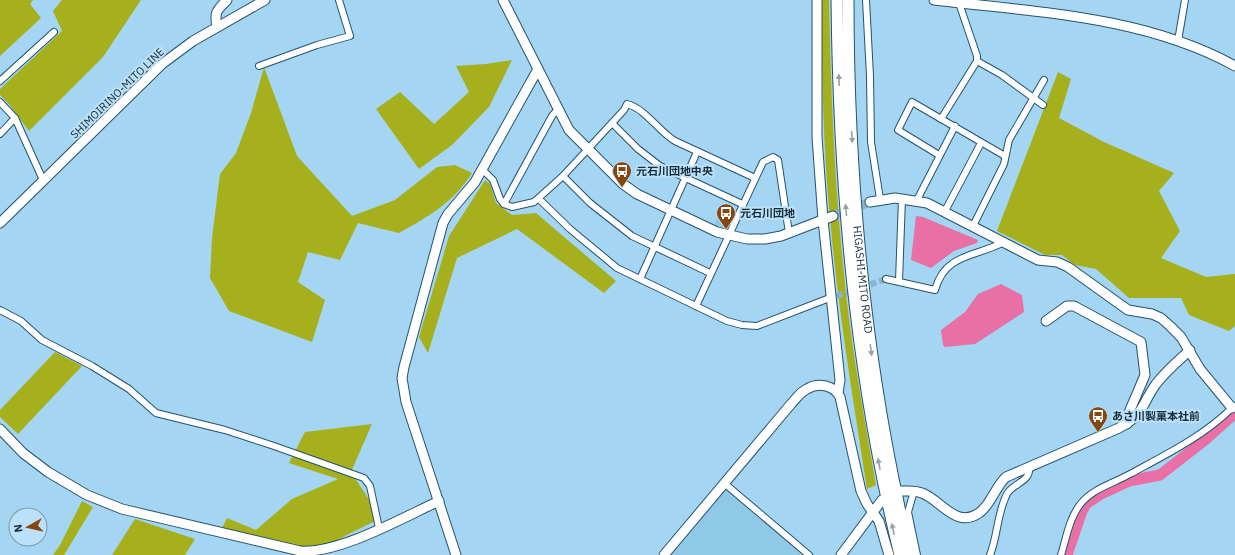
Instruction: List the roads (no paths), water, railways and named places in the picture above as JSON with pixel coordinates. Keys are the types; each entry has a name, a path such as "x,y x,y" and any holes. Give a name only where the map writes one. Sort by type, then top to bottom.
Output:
{"highway":[{"name":"HIGASHI-MITO ROAD","path":"837,0 840,129 852,278 869,408 892,498 910,555"},
{"name":"HIGASHI-MITO ROAD","path":"848,0 851,128 862,276 900,555"}],"street":[{"path":"217,26 215,16 217,10 227,0"},
{"name":"SHIMOIRINO-MITO LINE","path":"0,223 146,78 184,47 217,26 265,0"},
{"path":"259,66 317,45 350,36 339,0"},
{"path":"503,0 569,130 623,184 648,200 728,236 757,240 773,238 832,216"},
{"path":"817,0 817,137 823,220 840,380 838,393 861,491 872,512 880,521 889,555"},
{"path":"866,0 870,76 871,142 880,200"},
{"path":"934,0 1089,18 1178,41 1235,66"},
{"path":"1178,41 1185,0"},
{"path":"941,118 977,61 977,56 959,3"},
{"path":"0,81 54,32"},
{"path":"977,61 1002,75 1043,105"},
{"path":"456,555 410,417 403,391 402,378 410,340 441,229 448,214 471,187 482,169 538,69"},
{"path":"973,226 1004,164 1009,140 1044,80"},
{"path":"0,102 15,118 43,180"},
{"path":"940,155 898,130 912,102 1005,156"},
{"path":"482,169 493,180 504,204 512,207 539,199 563,176 624,110 627,104 634,106 666,136 697,152 755,178"},
{"path":"504,204 552,116 558,108"},
{"path":"0,134 15,118"},
{"path":"612,122 648,158 686,178 742,204"},
{"path":"918,200 955,126"},
{"path":"945,211 981,143"},
{"path":"640,279 697,152"},
{"path":"696,306 742,204 763,162 773,157 778,160 789,233"},
{"path":"563,176 590,204 632,236 710,273"},
{"path":"899,281 902,198"},
{"path":"870,202 902,198 918,200 945,211 1038,260 1057,262 1068,266 1128,310 1160,318 1181,337 1200,369 1233,406 1225,416 1206,432 1097,490 1086,498 1078,507 1072,520 1061,555"},
{"path":"539,199 570,229 617,268 727,321 751,326 771,322 827,299"},
{"path":"886,279 935,290 937,280 944,270 960,258 995,247 1004,242"},
{"path":"1046,321 1067,306 1074,306 1141,342 1145,375 1130,410 1127,424"},
{"path":"0,310 22,321 42,340 92,366 129,389 156,413 224,430 364,478 370,486 379,528"},
{"path":"841,555 872,512 892,498 914,491 922,493 957,516 973,516 979,513 986,506 1000,482 1006,477 1127,424 1141,412 1155,385 1162,376 1190,350"},
{"path":"664,555 724,483 806,389 824,386 832,388 838,393"},
{"path":"0,429 23,453 48,472 87,495 122,509 300,551 330,548 439,501"},
{"path":"990,555 994,545 1000,506 1011,487 1027,477 1030,472 1029,467"},
{"path":"724,483 809,555"},
{"path":"914,491 908,512 917,555"}],"waterway":[{"path":"1067,555 1082,511 1086,504 1101,494 1129,481 1160,475 1205,440 1235,413"}],"tunnel":[{"path":"833,216 870,202"},
{"path":"828,299 886,279"}],"place":[{"name":"元石川団地中央","path":"622,188"},
{"name":"元石川団地","path":"726,230"},
{"name":"あさ川製菓本社前","path":"1098,433"}]}
